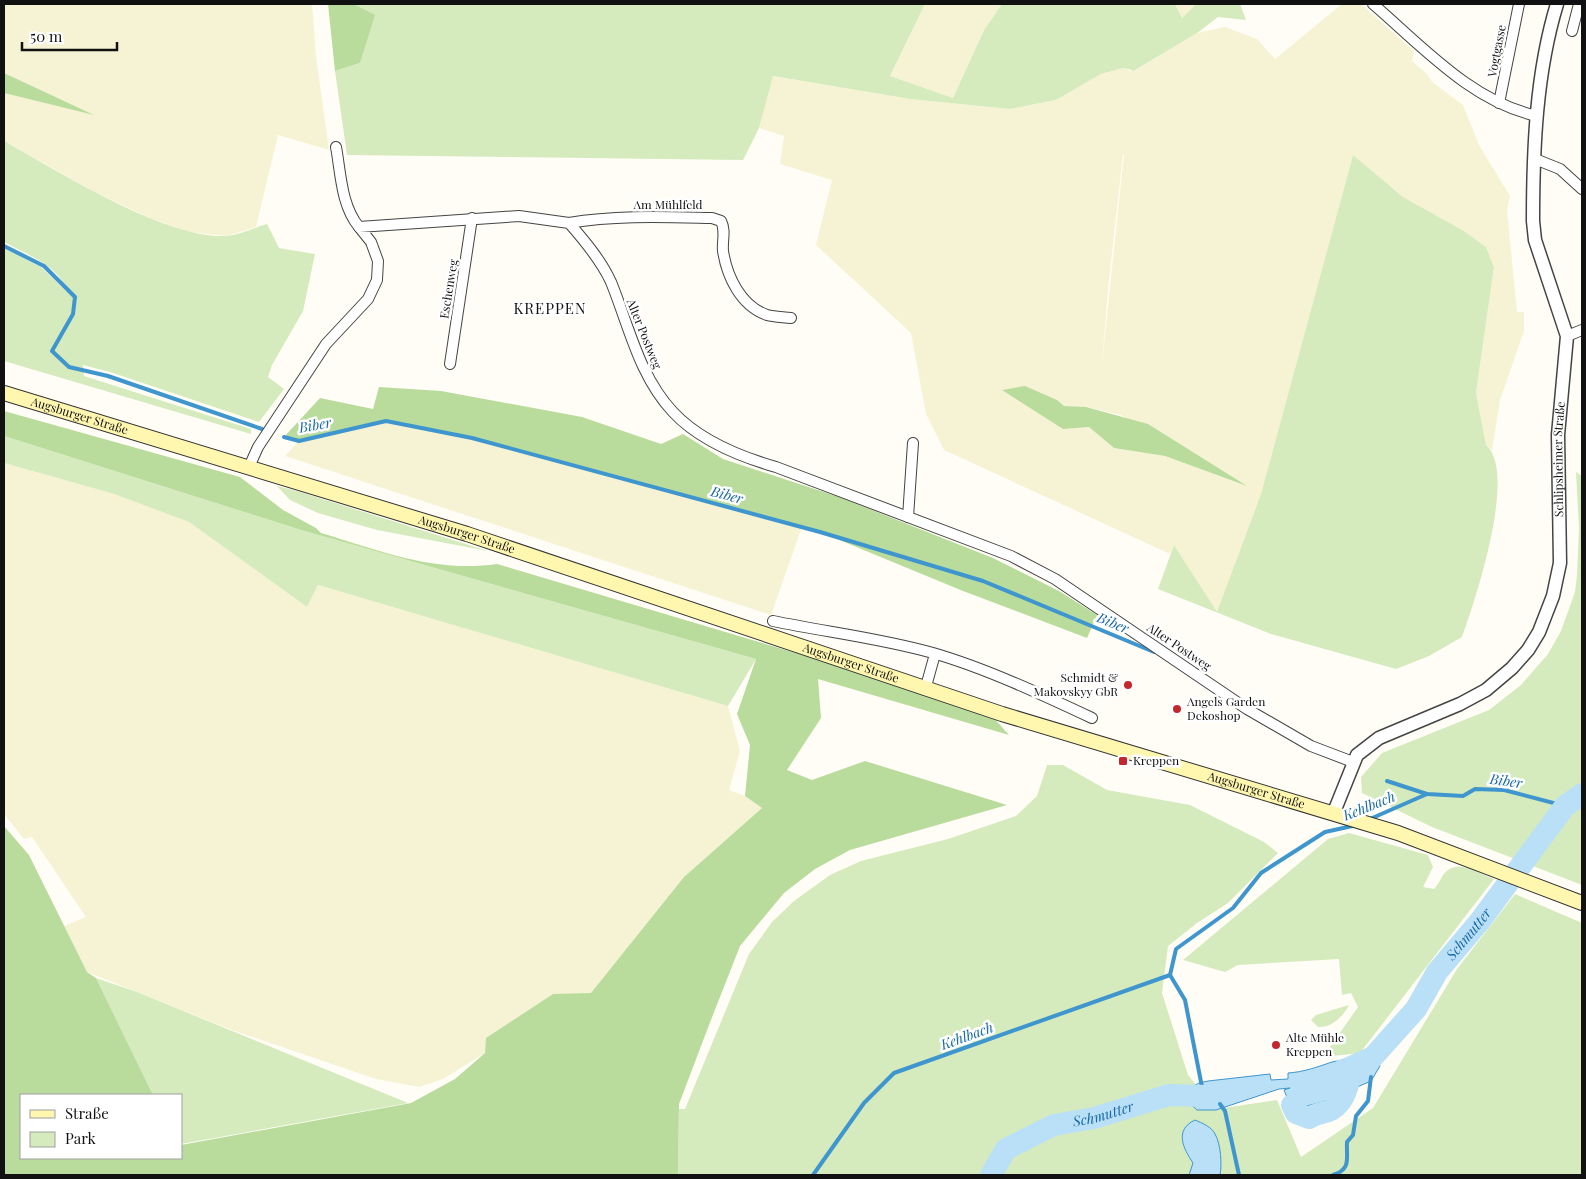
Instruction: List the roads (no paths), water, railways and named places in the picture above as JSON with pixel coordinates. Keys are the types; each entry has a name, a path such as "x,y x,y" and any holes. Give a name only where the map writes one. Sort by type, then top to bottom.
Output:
{"main road":[{"name":"Augsburger Straße","path":"4,394 468,534 925,690 1398,832 1582,903"}],"street":[{"path":"1373,4 1458,78 1511,110 1537,116"},
{"name":"Vogtgasse","path":"1499,103 1519,4"},
{"name":"Schlipsheimer Straße","path":"1339,814 1353,762 1357,755 1379,738 1460,704 1486,690 1512,668 1539,632 1553,596 1560,562 1558,435 1567,336 1535,240 1532,221 1537,116 1546,48 1557,4"},
{"path":"1572,31 1579,4"},
{"path":"250,467 258,448 326,344 368,299 377,280 378,260 371,242 349,215 336,147"},
{"path":"1534,159 1560,169 1582,190"},
{"path":"358,227 519,216 568,223"},
{"name":"Am Mühlfeld","path":"568,223 599,218 647,217 712,218 720,221 724,228 723,248 726,267 733,284 747,303 760,311 767,315 790,318"},
{"name":"Eschenweg","path":"450,364 472,218"},
{"name":"Alter Postweg","path":"568,223 587,245 610,280 647,376 673,412 704,436 739,456 776,467 1011,556 1055,579 1247,708 1311,746 1353,762"},
{"path":"1567,336 1582,330"},
{"path":"908,516 913,443"},
{"name":"Augsburger Straße","path":"773,621 874,638 935,654 1092,718"},
{"path":"925,690 935,654"}],"water":[{"path":"1367,1053 1377,1059 1380,1066 1371,1081 1323,1102 1302,1107 1289,1102 1284,1090 1290,1088 1279,1089 1216,1110 1197,1110 1184,1098 1177,1095 1199,1083 1208,1081 1270,1074 1271,1080 1288,1079 1288,1073 1354,1058"},
{"path":"1195,1120 1209,1127 1217,1138 1221,1166 1220,1175 1189,1175 1193,1163 1182,1140 1184,1129"}],"waterway":[{"name":"Biber","path":"4,246 44,266 75,297 73,314 52,351 69,367 108,376 262,429"},
{"name":"Biber","path":"284,437 299,441 386,421 472,438 820,532 983,581 1154,652"},
{"name":"Biber","path":"1387,781 1427,794 1463,796 1475,789 1504,790 1565,806"},
{"name":"Kehlbach","path":"1370,819 1427,794"},
{"name":"Schmutter","path":"1347,1069 1373,1057 1416,1009 1437,972 1480,921 1565,806 1582,794"},
{"name":"Kehlbach","path":"813,1175 864,1103 894,1073 1170,975 1176,949 1233,908 1261,873 1325,832 1357,825"},
{"name":"Kehlbach","path":"1170,975 1185,1000 1202,1087"},
{"name":"Schmutter","path":"1292,1105 1296,1113 1309,1118 1331,1110 1340,1102 1348,1086 1351,1068 1343,1070"},
{"path":"1333,1175 1339,1173 1346,1166 1347,1142 1353,1135 1356,1116 1368,1101 1371,1077"},
{"name":"Schmutter","path":"991,1175 1006,1149 1054,1125 1094,1118 1169,1095 1207,1096"},
{"path":"1220,1104 1225,1111 1239,1175"}],"place":[{"name":"Schmidt & Makovskyy GbR","path":"1128,685"},
{"name":"Angels Garden Dekoshop","path":"1177,709"},
{"name":"Kreppen","path":"1123,761"},
{"name":"Alte Mühle Kreppen","path":"1276,1045"}],"district":[{"name":"KREPPEN","path":"550,309"}]}
